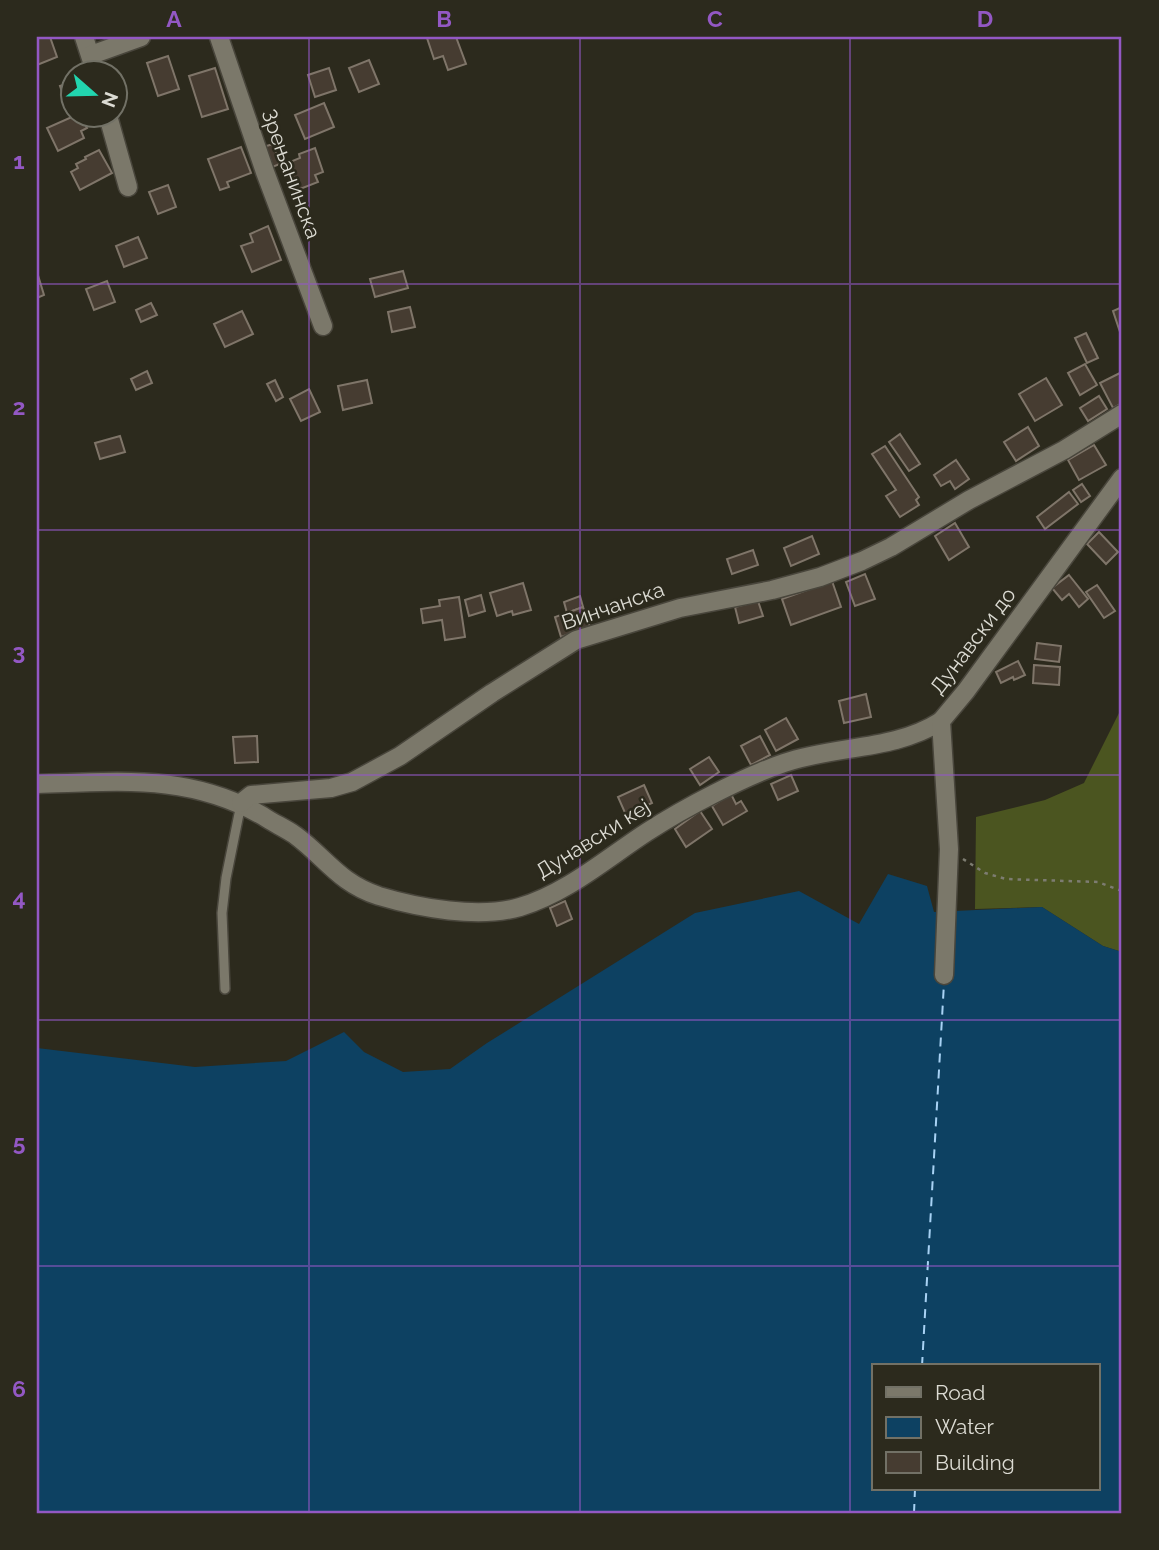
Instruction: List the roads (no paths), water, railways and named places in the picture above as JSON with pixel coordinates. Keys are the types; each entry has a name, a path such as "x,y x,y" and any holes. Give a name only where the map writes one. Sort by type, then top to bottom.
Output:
{"street":[{"path":"84,37 92,60"},
{"path":"90,55 141,37"},
{"name":"Зрењанинска","path":"219,37 265,172 323,326"},
{"path":"112,130 128,187"},
{"name":"Винчанска","path":"241,803 251,795 331,788 352,782 400,756 576,640 680,607 772,590 862,561 1064,450 1122,414"},
{"name":"Дунавски до","path":"944,975 949,849 941,721 966,691 1122,478"},
{"name":"Дунавски кеј","path":"241,803 296,835 344,880 372,893 446,910 508,910 566,886 650,830 772,768 806,757 902,739 941,721"},
{"path":"37,784 169,784 241,803"}],"lane":[{"path":"225,989 222,913 241,803"}],"water":[{"path":"888,874 927,886 934,912 1042,907 1103,946 1122,952 1122,1513 37,1513 37,1048 195,1067 286,1061 344,1032 364,1052 403,1072 450,1069 695,913 799,891 859,924"}]}
